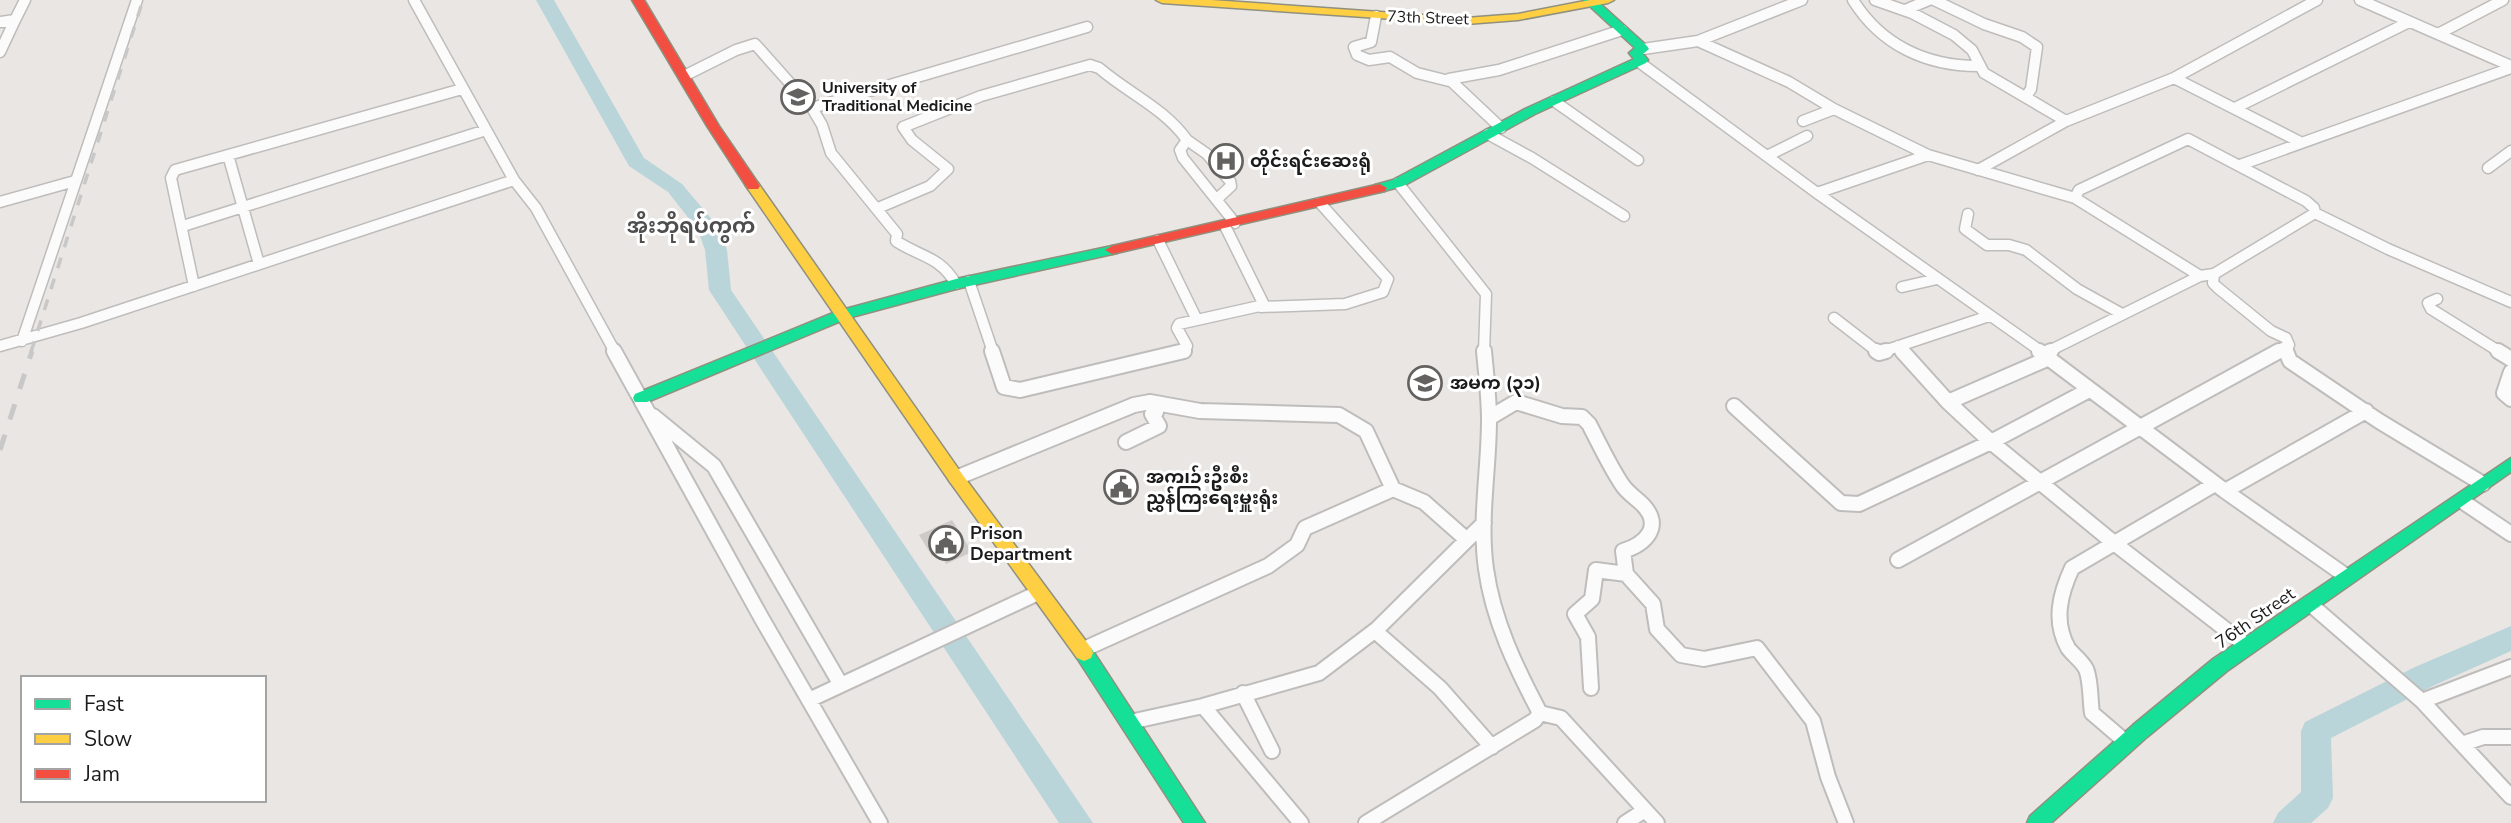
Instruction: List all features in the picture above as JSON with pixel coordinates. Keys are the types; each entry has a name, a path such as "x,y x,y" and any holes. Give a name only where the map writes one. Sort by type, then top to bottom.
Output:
{"street":[{"path":"0,52 25,0"},
{"path":"22,341 137,0"},
{"path":"414,0 514,180 536,208 880,823"},
{"path":"638,0 757,192 956,478 1082,650 1195,823"},
{"name":"73th Street","path":"1162,0 1377,13 1483,13 1564,0"},
{"name":"73th Street","path":"1252,0 1434,20 1495,19 1597,1"},
{"path":"641,398 842,314 962,283 1230,224 1398,183 1641,56 1698,41 1802,0"},
{"path":"1853,0 1870,26 1907,51 1937,61 1966,67 1978,66"},
{"path":"1875,0 1905,10 1968,45 1976,55 1978,66 1997,82 2066,121"},
{"path":"1905,10 1931,0 1984,24 2022,37 2037,47 2031,89 2026,97"},
{"path":"1978,170 2066,121 2174,78 2317,0"},
{"path":"2360,0 2511,67"},
{"path":"2485,0 2499,2"},
{"path":"1597,1 1641,56 1817,193 2046,356 2138,427 2346,576"},
{"path":"2438,34 2499,2"},
{"path":"1377,13 1373,39 1354,47 1358,57 1367,62 1390,57 1417,72 1449,81 1495,131 1532,158 1624,216"},
{"path":"0,22 15,20"},
{"path":"2235,108 2409,22"},
{"path":"812,108 1087,27"},
{"path":"1449,81 1452,78 1499,70 1622,30"},
{"path":"1698,41 1789,82 1834,109 1928,155 2075,198 2200,276"},
{"path":"684,76 736,50 755,44 812,108 822,125 831,153 878,208 897,234 896,241 939,262 962,283 1003,387 1011,390 1183,353 1187,346 1178,325 1261,307 1345,304 1383,292 1388,279 1320,203"},
{"path":"878,208 930,186 948,169 938,158 909,141 903,127 981,96 1087,66 1099,68 1172,121 1187,140 1207,155 1230,181 1231,186 1217,199"},
{"path":"2240,164 2511,67"},
{"path":"2174,78 2300,142"},
{"path":"194,286 172,174 175,170 462,89"},
{"path":"1554,101 1638,160"},
{"path":"1803,121 1834,109"},
{"path":"183,226 486,130"},
{"path":"1769,156 1807,136"},
{"path":"2075,198 2078,190 2188,139 2306,201 2314,208 2315,213 2388,249 2511,302"},
{"path":"1187,140 1180,150 1181,155 1193,174 1217,199 1263,303 1261,307"},
{"path":"2488,167 2511,151"},
{"path":"228,155 259,264"},
{"path":"1817,193 1928,155"},
{"path":"0,346 194,286 514,180"},
{"path":"0,202 75,181"},
{"path":"1398,183 1486,294 1484,347 1489,418 1484,523 1486,569 1498,616 1517,670 1540,713 1561,718 1657,823"},
{"path":"1948,402 2046,356 2122,314 2200,276 2214,274 2315,213"},
{"path":"1968,214 1965,229 1977,241 1994,247 2010,245 2022,248 2046,263 2071,285 2122,314"},
{"path":"1158,240 1197,320"},
{"path":"2214,274 2213,282 2218,288 2271,331 2286,338 2289,345 2285,357 2290,361 2483,484"},
{"path":"1902,287 1937,279"},
{"path":"2437,299 2428,303 2431,309 2511,359"},
{"path":"1834,318 1879,353 1989,316"},
{"path":"1898,346 1948,402 1990,442 2247,646"},
{"path":"1898,560 2287,346"},
{"path":"2511,372 2504,393 2511,399"},
{"path":"1734,406 1841,503 1859,504 1990,442 2089,390"},
{"path":"956,478 1134,405 1150,402 1200,411 1339,415 1366,431 1393,489"},
{"path":"1126,442 1159,426 1152,414 1157,412 1150,402"},
{"path":"1489,418 1516,402 1562,416 1582,417 1590,424 1626,490 1649,511 1653,527 1651,536 1639,547 1623,551 1626,574 1653,604 1657,629 1681,654 1704,659 1757,648 1813,721 1828,777 1846,823"},
{"path":"2127,743 2092,713 2086,669 2073,658 2057,619 2062,586 2072,568 2114,543 2366,411"},
{"path":"650,413 714,466 841,685"},
{"name":"76th Street","path":"2037,823 2176,700 2247,646 2346,576 2462,501 2511,464"},
{"path":"1082,650 1268,565 1297,545 1305,528 1326,516 1393,489 1405,491 1418,500 1466,540"},
{"path":"2462,501 2511,534"},
{"path":"1130,722 1203,706 1319,673 1375,631 1484,523"},
{"path":"1591,688 1588,637 1575,614 1592,600 1596,570 1626,574"},
{"path":"809,700 1040,592"},
{"path":"2309,603 2422,701 2511,797"},
{"path":"1375,631 1440,688 1492,747"},
{"path":"2422,701 2511,667"},
{"path":"1243,693 1272,751"},
{"path":"1203,706 1301,823"},
{"path":"1366,823 1535,720 1540,713"},
{"path":"2462,744 2483,737 2511,737"},
{"path":"1625,823 1646,810"}],"building":[{"name":"Prison Department","path":"952,520 972,552 946,564 940,553 932,556 919,535"}],"waterway":[{"path":"545,0 636,162 675,188 708,228 716,250 720,290 1077,823"},
{"path":"2289,823 2317,798 2316,731 2425,676 2511,638"}],"railway":[{"path":"31,352 143,0"},
{"path":"0,450 32,351"}],"traffic: fast":[{"path":"1380,188 1398,183 1531,111 1642,60 1635,53 1643,49 1589,0"},
{"path":"641,398 843,314 956,284 1112,250"},
{"path":"2037,823 2140,731 2220,665 2511,464"},
{"path":"1084,653 1195,823"}],"traffic: slow":[{"path":"1162,0 1466,21 1518,17 1608,0"},
{"path":"753,186 956,478 1084,653"}],"traffic: jam":[{"path":"638,0 713,126 753,186"},
{"path":"1376,16 1378,9"},
{"path":"1112,250 1380,188"}],"place":[{"name":"University of Traditional Medicine","path":"798,97"},
{"name":"တိုင်းရင်းဆေးရုံ","path":"1226,161"},
{"name":"အမက (၃၁)","path":"1425,383"},
{"name":"အကျဉ်းဦးစီး ညွှန်ကြးရေးမှူးရုံး","path":"1121,487"},
{"name":"Prison Department","path":"946,543"}],"district":[{"name":"အိုးဘိုရပ်ကွက်","path":"691,226"}]}
